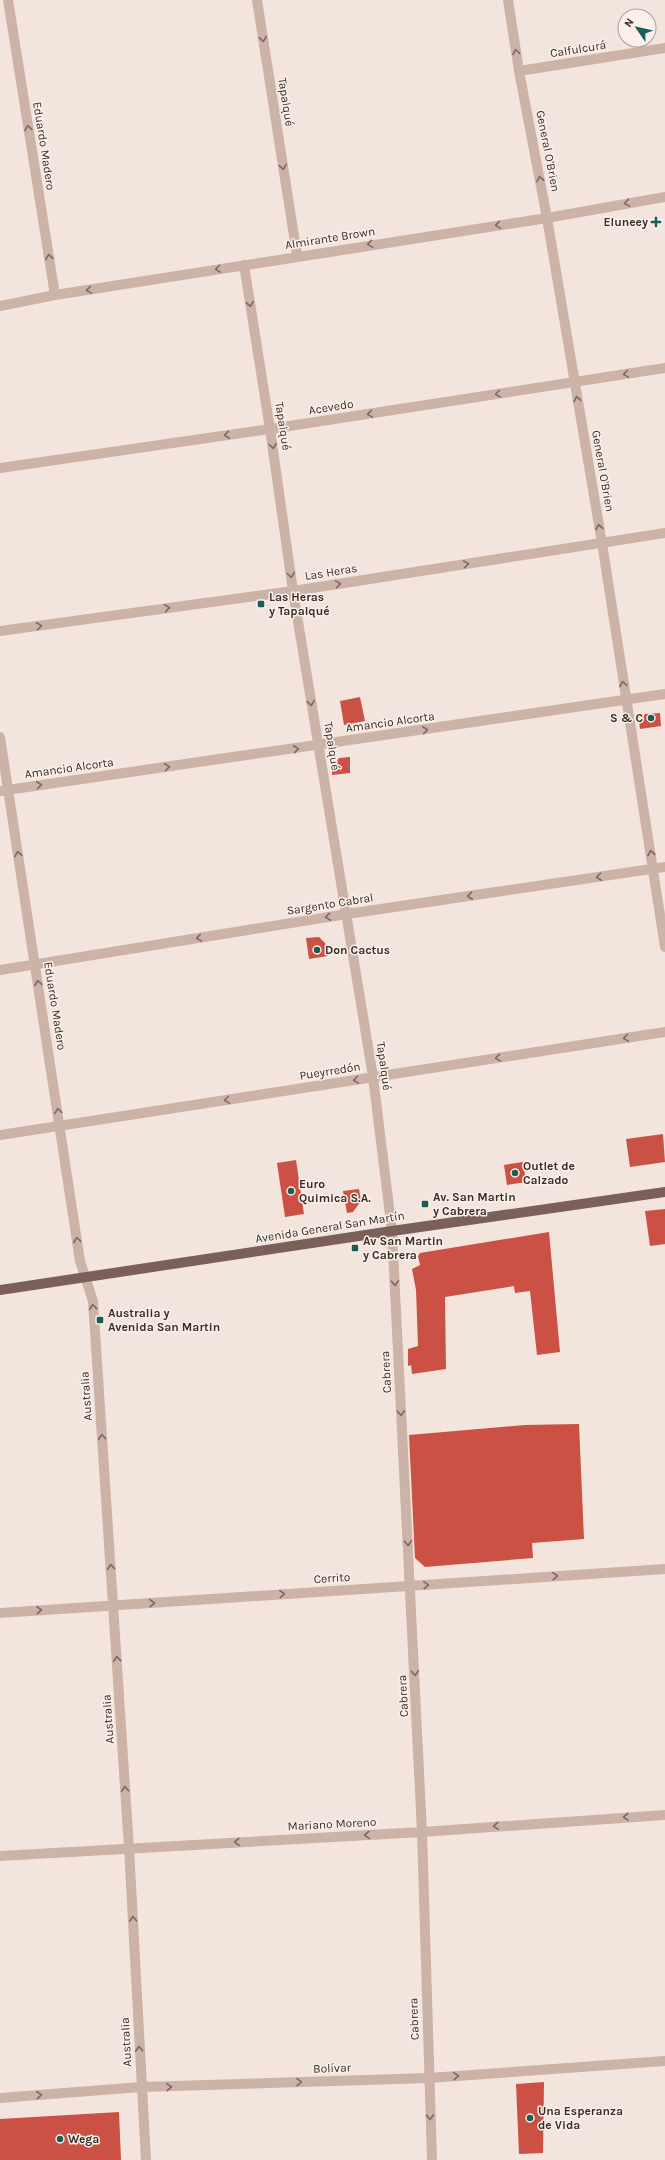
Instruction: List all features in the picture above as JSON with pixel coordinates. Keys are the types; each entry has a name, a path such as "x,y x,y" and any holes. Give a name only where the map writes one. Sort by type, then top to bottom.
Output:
{"main road":[{"name":"Avenida General San Martín","path":"0,1290 392,1231 665,1192"}],"street":[{"name":"Eduardo Madero","path":"8,0 55,295"},
{"path":"0,2 11,0"},
{"name":"Tapalqué","path":"257,0 297,256"},
{"name":"General O'Brien","path":"508,0 519,71 547,218 602,543 625,700 654,868 665,947"},
{"name":"Calfulcurá","path":"519,71 665,48"},
{"name":"Almirante Brown","path":"0,306 55,295 297,256 547,218 665,196"},
{"name":"Tapalqué","path":"244,265 270,429 293,591 373,1077 392,1231"},
{"name":"Acevedo","path":"0,468 270,429 665,368"},
{"name":"Las Heras","path":"0,631 293,591 665,533"},
{"name":"Amancio Alcorta","path":"4,790 318,746 665,694"},
{"name":"Eduardo Madero","path":"0,737 4,790 35,965 80,1261 86,1278"},
{"name":"Sargento Cabral","path":"0,970 347,914 665,867"},
{"name":"Pueyrredón","path":"0,1135 60,1127 665,1032"},
{"name":"Cabrera","path":"392,1231 422,1832 432,2160"},
{"name":"Australia","path":"86,1278 93,1302 114,1606 146,2160"},
{"name":"Cerrito","path":"0,1612 114,1606 665,1569"},
{"name":"Mariano Moreno","path":"0,1856 422,1832 665,1815"},
{"name":"Bolívar","path":"0,2098 142,2088 429,2078 665,2061"}],"building":[{"path":"360,697 365,721 344,725 340,701"},
{"name":"S & C","path":"660,713 661,726 640,729 639,721 645,714"},
{"path":"350,757 350,773 332,775 332,767 339,758"},
{"name":"Don Cactus","path":"319,937 325,943 328,956 309,959 306,938"},
{"path":"663,1134 665,1162 630,1167 626,1139"},
{"name":"Euro Quimica S.A.","path":"296,1160 304,1214 285,1217 277,1163"},
{"name":"Outlet de Calzado","path":"523,1162 526,1182 507,1185 504,1165"},
{"path":"359,1189 361,1201 353,1212 347,1213 343,1191"},
{"path":"665,1209 665,1244 650,1246 645,1211"},
{"path":"549,1232 560,1352 537,1355 530,1291 515,1293 514,1286 445,1297 446,1369 412,1374 411,1365 408,1366 408,1349 418,1346 416,1290 412,1269 420,1265 418,1256 420,1253"},
{"path":"579,1424 584,1539 532,1543 533,1558 425,1567 415,1558 409,1435 525,1425"},
{"name":"Una Esperanza de Vida","path":"544,2082 543,2153 519,2154 516,2084"},
{"name":"Wega","path":"119,2112 121,2160 0,2160 0,2119"}],"place":[{"name":"Eluneey","path":"656,222"},
{"name":"Las Heras y Tapalqué","path":"261,604"},
{"name":"S & C","path":"651,718"},
{"name":"Don Cactus","path":"317,950"},
{"name":"Outlet de Calzado","path":"515,1173"},
{"name":"Euro Quimica S.A.","path":"291,1191"},
{"name":"Av. San Martin y Cabrera","path":"425,1204"},
{"name":"Av San Martin y Cabrera","path":"355,1248"},
{"name":"Australia y Avenida San Martin","path":"100,1320"},
{"name":"Una Esperanza de Vida","path":"530,2118"},
{"name":"Wega","path":"60,2139"}]}
